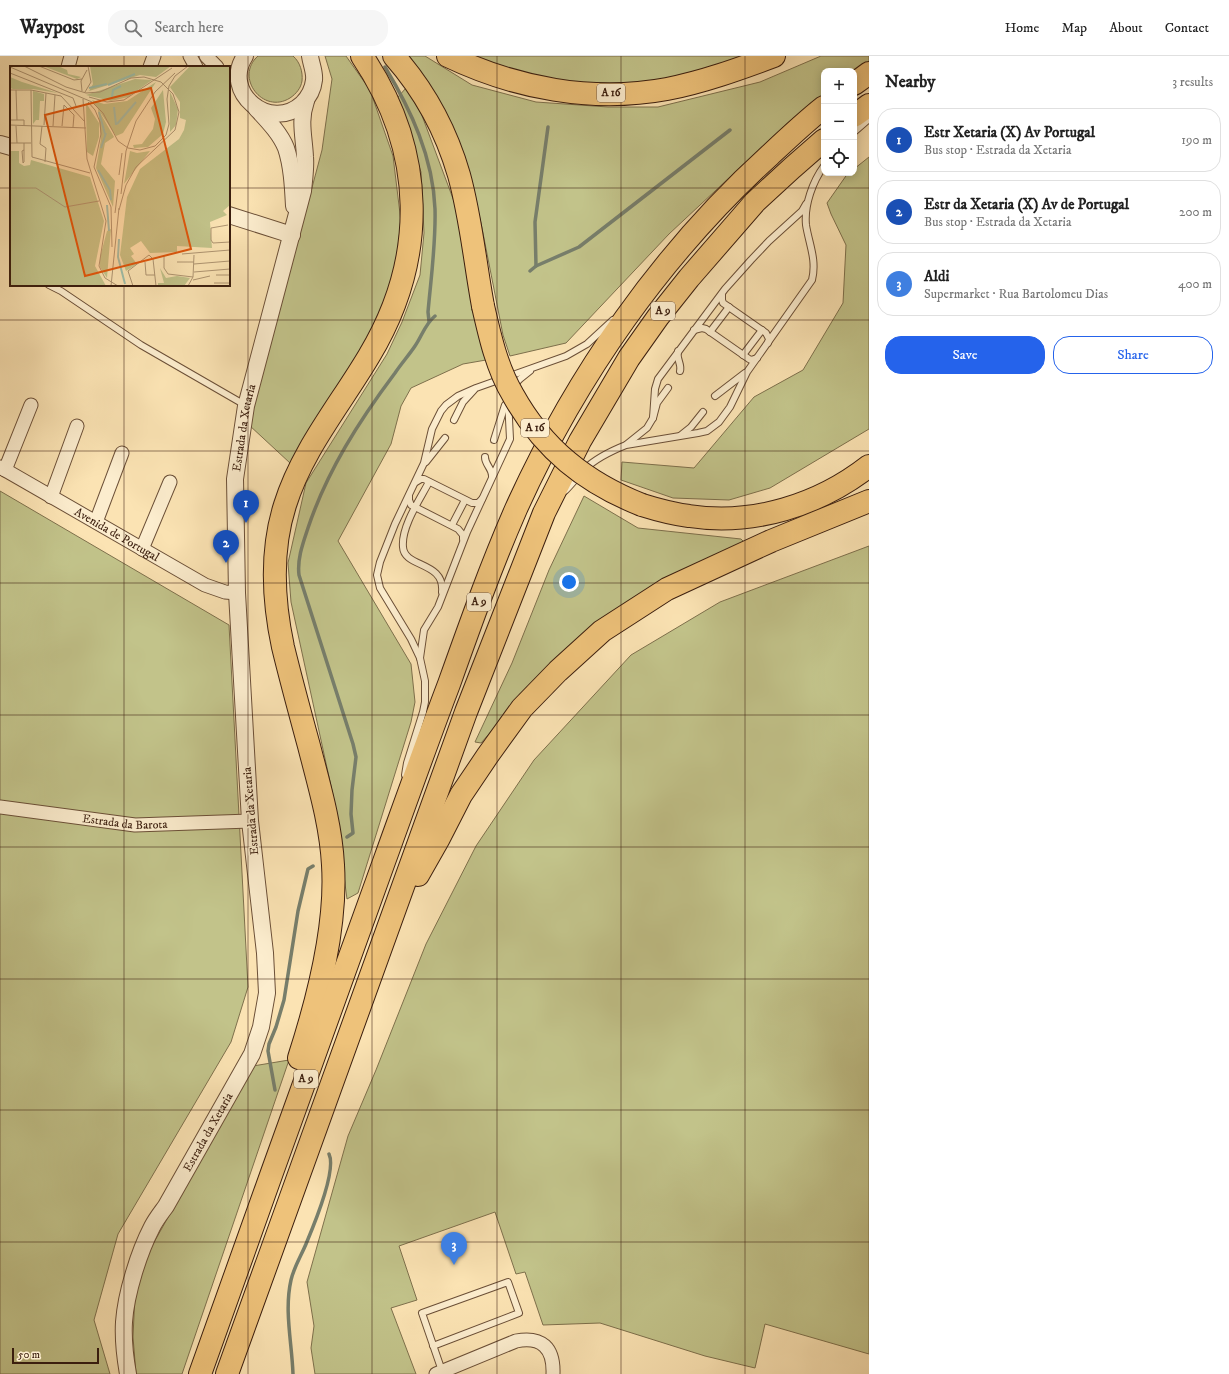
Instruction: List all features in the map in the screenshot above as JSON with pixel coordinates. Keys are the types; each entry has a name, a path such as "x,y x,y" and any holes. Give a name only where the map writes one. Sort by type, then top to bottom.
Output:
{"highway":[{"path":"260,1207 275,1130 300,1057 320,983 328,939 333,893 332,859 326,813 278,624 274,576 276,552 285,505 304,461 315,439 369,356 391,313 400,290 410,241 412,218 411,193 409,168 403,144 396,119 375,76 362,56"},
{"name":"A 16","path":"394,56 415,82 432,109 452,153 464,198 483,306 494,350 503,374 512,395 541,436 558,454 577,470 609,490 642,505 666,512 716,518 740,518 764,514 813,500 855,477 869,466"},
{"name":"A 16","path":"448,56 481,71 504,79 577,93 601,94 666,89 700,81 774,56"},
{"path":"857,82 869,73"},
{"path":"857,114 869,105"},
{"name":"A 9","path":"200,1374 394,833 477,607 517,509 557,427 585,379 612,338 640,298 694,231 728,195 781,144 821,110"},
{"name":"A 9","path":"227,1374 466,712 544,513 580,441 629,358 658,317 689,278 750,208 821,143"},
{"path":"387,930 439,838 461,795 488,755 522,708 558,671 602,631 667,590 771,542 869,501"}],"street":[{"path":"68,66 71,56"},
{"path":"150,66 154,56"},
{"path":"190,56 195,66"},
{"path":"206,56 216,66"},
{"path":"241,90 238,79 239,68 245,56"},
{"name":"Estrada da Xetaria","path":"128,1374 124,1349 124,1321 129,1293 139,1258 152,1226 166,1206 252,1054 261,1027 267,993 265,953 250,821 237,593 235,479 246,406 303,191 306,159 302,128 302,112 314,81 314,71 310,57"},
{"path":"230,79 241,90"},
{"name":"Estrada da Xetaria","path":"241,90 247,100 256,108 278,134 285,147 289,159 292,181 294,228"},
{"path":"256,108 269,113 282,114 299,107 306,101"},
{"path":"0,144 10,147"},
{"path":"230,215 294,228"},
{"path":"2,468 31,405"},
{"path":"51,497 77,426"},
{"path":"96,522 122,453"},
{"name":"Avenida de Portugal","path":"2,468 210,587 225,592 237,593"},
{"path":"142,549 170,482"},
{"name":"Estrada da Barota","path":"0,807 135,825 250,821"},
{"path":"439,1373 516,1341 528,1339 541,1342 551,1352 553,1374"}],"lane":[{"path":"857,129 869,119"},
{"path":"653,418 656,384 693,331 723,292 751,260 802,211 821,171"},
{"path":"544,513 585,469 608,452 626,445 698,433 707,431 714,427 730,407 747,372 809,284 813,275 814,259 806,225 809,199"},
{"path":"51,286 61,291 141,345 246,406"},
{"path":"723,292 722,300 729,307 762,330 768,336 768,343"},
{"path":"404,778 425,702 425,681 420,658 411,639 380,588 377,575 380,562 395,524 424,463 430,436 441,411 458,396 476,388 566,356 576,351 587,344 618,315 640,298"},
{"path":"710,332 729,307"},
{"path":"693,331 698,328 702,328 752,360 757,358"},
{"path":"744,355 762,330"},
{"path":"679,351 677,356 681,366 680,371"},
{"path":"494,440 508,396 514,385 520,378 538,365"},
{"path":"715,396 747,372"},
{"path":"454,420 463,402 476,388"},
{"path":"626,445 647,428 653,418 657,403 668,388"},
{"path":"420,658 424,630 434,614 463,542 510,439 508,396"},
{"path":"676,437 691,427 703,412"},
{"path":"424,463 445,438"},
{"path":"485,457 492,476"},
{"path":"416,482 421,479 475,504 482,499"},
{"path":"429,482 404,533 402,546 407,557 435,571 442,584 442,596"},
{"path":"409,496 409,503 462,531 464,535 463,542"},
{"path":"452,525 465,500"},
{"path":"394,833 401,794"},
{"path":"433,1346 519,1313 508,1282 422,1313 433,1346 439,1373"}],"green space":[{"path":"258,56 293,56 298,61 302,78 301,86 298,91 290,98 280,102 270,102 262,98 250,83 249,74 251,65"},
{"path":"325,56 346,56 370,90 393,156 401,222 394,278 373,331 290,463 249,425 322,150 332,79"},
{"path":"404,56 425,56 472,85 536,102 608,107 658,107 760,82 821,56 869,56 869,64 857,70 857,68 821,68 821,98 791,120 669,234 566,343 510,356 503,335 481,223 465,158"},
{"path":"466,56 747,56 671,81 604,84 536,79"},
{"path":"406,88 421,113 455,204 486,360 463,364 411,388 401,406 391,444 338,541 411,664 415,702 411,722 358,893 347,899 334,800 291,602 288,563 306,483 387,354 402,322 420,275 424,233 421,172 397,98"},
{"path":"869,157 869,429 770,488 729,500 673,498 621,480 622,462 694,468 754,397 803,370 843,303 846,245 827,203 846,176 857,176 857,167"},
{"path":"0,491 229,625 248,987 231,1042 118,1234 94,1320 110,1374 0,1374"},
{"path":"584,496 638,528 741,539 746,544 545,670 481,743 475,742 512,663 549,570"},
{"path":"869,546 869,1354 765,1324 755,1368 705,1356 600,1323 543,1325 525,1272 516,1274 495,1212 399,1246 417,1300 391,1308 416,1374 315,1374 311,1348 314,1326 307,1282 348,1136 426,944 476,846 534,760 631,655 720,602"},
{"path":"289,1060 182,1374 136,1374 133,1337 135,1293 148,1253 253,1066"}],"waterway":[{"path":"385,67 412,117 430,171 435,209 435,235 428,312 429,321"},
{"path":"530,271 536,266 535,222 548,127"},
{"path":"536,266 579,247 730,130"},
{"path":"347,837 353,833 351,814 356,757 299,575 300,557 304,539 316,507 334,467 345,447 369,409 435,316"},
{"path":"275,1090 268,1051 269,1044 284,1000 298,911 308,869 313,866"},
{"path":"293,1374 288,1315 289,1292 294,1271 324,1198 330,1173 331,1162 329,1154"}],"place":[{"name":"Estr Xetaria (X) Av Portugal","path":"246,523"},
{"name":"Estr da Xetaria (X) Av de Portugal","path":"226,563"},
{"name":"Aldi","path":"454,1265"}]}
